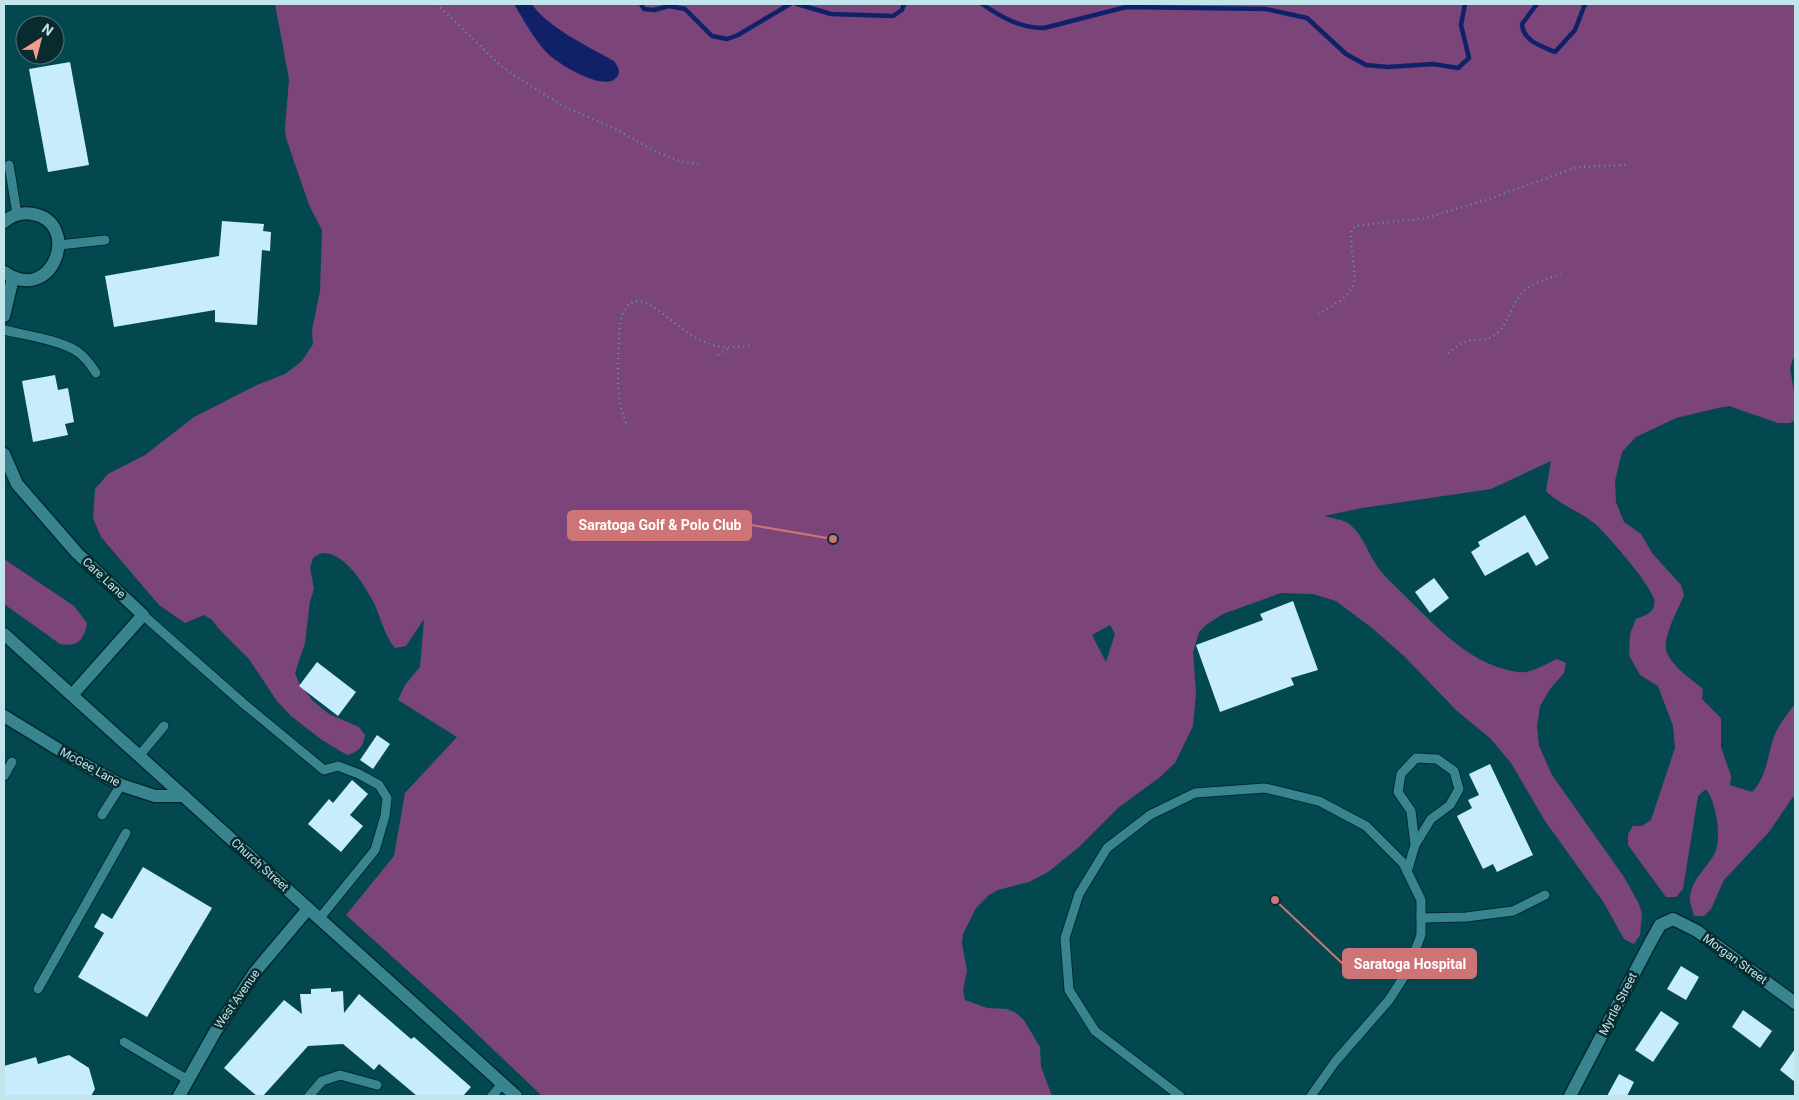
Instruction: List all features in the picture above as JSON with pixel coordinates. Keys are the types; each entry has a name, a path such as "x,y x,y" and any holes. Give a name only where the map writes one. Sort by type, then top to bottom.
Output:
{"street":[{"path":"4,222 17,214 37,215 52,226 57,235 59,245 58,256 46,274 30,280 8,275 4,316"},
{"name":"Care Lane","path":"4,454 17,484 77,553 143,615"},
{"path":"72,695 143,615"},
{"name":"Church Street","path":"4,634 516,1096"},
{"name":"McGee Lane","path":"4,716 121,785 155,796 184,796"},
{"name":"West Avenue","path":"179,1096 215,1032 255,972 308,909"},
{"name":"Morgan Street","path":"1673,919 1697,931 1795,1003"},
{"name":"Myrtle Street","path":"1570,1096 1653,937 1660,925 1673,919"}],"lane":[{"path":"9,165 17,214"},
{"path":"59,245 105,240"},
{"path":"4,330 50,340 78,352 90,363 96,373"},
{"path":"143,615 244,704 324,770 338,766 359,774 379,786 387,798 386,816 375,850 318,918"},
{"path":"139,756 164,726"},
{"path":"1407,872 1415,845 1431,819 1450,805 1459,789 1454,771 1437,758 1416,758 1401,774 1398,792 1411,811 1415,845"},
{"path":"4,776 12,762"},
{"path":"102,815 121,785"},
{"path":"1180,1096 1095,1032 1069,990 1065,938 1079,894 1107,848 1150,815 1195,793 1265,788 1319,801 1366,826 1403,863 1421,900 1421,935 1407,972 1389,1000 1335,1062 1311,1096"},
{"path":"38,989 126,832"},
{"path":"1421,918 1466,917 1513,912 1545,894"},
{"path":"124,1042 188,1080"},
{"path":"309,1096 322,1081 340,1075 377,1085"},
{"path":"492,1096 502,1084"}],"path":[{"path":"437,4 500,65 563,106 618,130 654,151 680,161 702,165"},
{"path":"1318,314 1340,302 1348,296 1354,287 1355,267 1351,234 1352,229 1356,226 1426,218 1489,199 1577,167 1625,165"},
{"path":"1448,352 1465,342 1486,339 1495,334 1505,323 1523,291 1541,280 1561,274"},
{"path":"626,423 622,414 617,376 620,323 622,312 629,305 638,301 648,304 689,334 711,344 730,348 752,345"},
{"path":"718,355 730,348"}],"shaded area":[{"path":"275,4 1795,4 1795,357 1790,368 1795,397 1795,420 1790,423 1778,423 1729,406 1676,418 1636,437 1622,452 1615,481 1616,502 1624,522 1641,534 1652,553 1681,585 1684,595 1668,632 1666,640 1667,653 1678,668 1703,689 1702,699 1721,718 1721,747 1731,776 1730,785 1752,792 1757,786 1764,772 1775,734 1795,704 1795,794 1769,832 1724,880 1711,909 1704,916 1694,916 1690,901 1691,891 1715,853 1718,838 1713,802 1706,789 1698,796 1683,889 1676,897 1666,897 1628,845 1628,834 1633,826 1642,826 1651,820 1675,748 1673,726 1658,686 1640,675 1629,655 1630,634 1636,619 1647,615 1652,610 1654,599 1637,571 1594,523 1546,491 1551,461 1491,489 1362,508 1324,516 1346,522 1352,526 1384,575 1444,634 1471,654 1501,668 1518,672 1533,670 1557,659 1566,663 1564,673 1550,689 1540,706 1537,726 1539,746 1552,775 1624,877 1639,904 1642,914 1640,935 1634,944 1624,939 1604,903 1545,821 1511,763 1491,739 1456,710 1404,656 1372,628 1336,601 1313,594 1281,593 1223,614 1199,632 1193,652 1196,692 1193,726 1175,763 1160,777 1118,808 1079,847 1048,872 1029,882 998,890 989,895 976,908 963,934 962,943 967,971 963,990 965,1000 987,1008 1007,1009 1016,1013 1024,1020 1040,1047 1041,1067 1052,1096 542,1096 458,1016 346,915 394,856 405,793 457,737 398,700 405,685 420,667 424,619 406,646 395,648 385,632 374,603 353,571 339,558 331,554 322,553 313,558 310,568 314,589 310,601 305,643 295,673 299,683 313,701 329,714 359,727 365,735 360,748 347,755 322,740 291,716 277,701 249,659 212,620 204,615 185,623 159,605 101,537 93,518 95,489 108,474 145,455 194,417 257,385 285,374 302,361 313,344 312,330 320,291 322,230 309,205 286,138 285,128 289,79","holes":["1110,625 1115,634 1106,662 1092,635"]},
{"path":"514,4 532,4 538,12 558,28 614,61 619,70 618,76 610,81 594,80 558,62 537,40"},
{"path":"4,559 74,606 87,623 84,634 79,641 71,645 60,644 4,604"}],"building":[{"path":"70,62 89,165 48,172 29,69 65,65 65,63"},
{"path":"222,221 264,224 263,231 271,232 270,251 262,250 257,325 215,322 215,310 114,327 105,276 219,256"},
{"path":"55,375 58,390 68,388 74,422 65,424 68,435 33,442 22,381"},
{"path":"1525,515 1549,558 1536,566 1528,552 1485,576 1471,552 1480,546 1478,542"},
{"path":"1434,578 1449,598 1430,613 1415,592"},
{"path":"1293,601 1318,670 1291,678 1294,685 1220,712 1196,645 1263,620 1260,614"},
{"path":"317,662 356,692 338,716 299,686"},
{"path":"377,735 390,744 373,769 360,760"},
{"path":"1490,764 1533,855 1497,872 1493,864 1483,869 1457,816 1472,808 1468,800 1479,795 1469,774"},
{"path":"352,780 368,794 350,815 363,826 341,852 308,824 329,799 333,803"},
{"path":"143,867 212,908 147,1017 78,977 104,933 94,927 102,913 112,919"},
{"path":"1681,966 1699,977 1686,1000 1667,989"},
{"path":"331,988 331,992 343,991 344,1013 359,994 411,1039 414,1037 471,1087 463,1096 417,1096 379,1064 374,1070 343,1044 308,1046 263,1096 257,1096 224,1068 284,1000 302,1014 300,994 311,994 311,989"},
{"path":"1743,1010 1772,1031 1760,1048 1732,1027"},
{"path":"1661,1011 1679,1023 1653,1062 1635,1050"},
{"path":"1795,1049 1795,1082 1780,1070"},
{"path":"69,1055 89,1068 95,1089 91,1096 4,1096 4,1066 36,1057 38,1064"},
{"path":"1619,1074 1634,1082 1627,1096 1607,1096"}],"waterway":[{"path":"641,4 644,9 654,10 669,6 685,9 712,36 727,39 738,35 790,4"},
{"path":"797,4 831,14 893,16 902,10 904,4"},
{"path":"982,4 1011,21 1035,28 1044,28 1126,7 1266,9 1307,18 1346,54 1366,65 1388,67 1433,64 1458,68 1469,58 1461,25 1465,4"},
{"path":"1537,4 1522,24 1523,30 1529,39 1555,52 1575,30 1585,4"}],"place":[{"name":"Saratoga Golf & Polo Club","path":"833,539"},
{"name":"Saratoga Hospital","path":"1275,900"}]}
